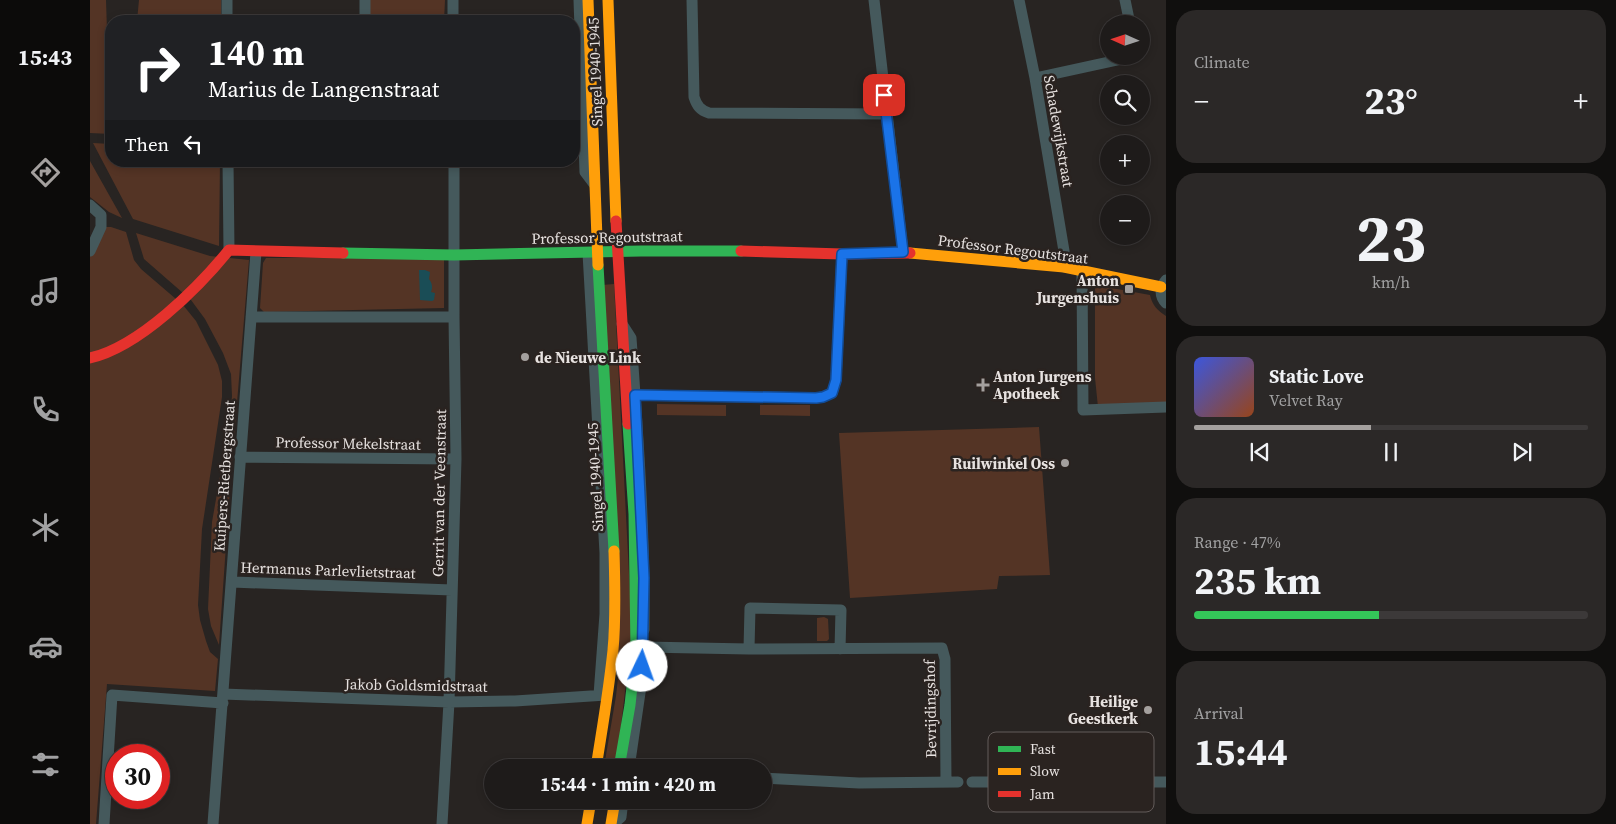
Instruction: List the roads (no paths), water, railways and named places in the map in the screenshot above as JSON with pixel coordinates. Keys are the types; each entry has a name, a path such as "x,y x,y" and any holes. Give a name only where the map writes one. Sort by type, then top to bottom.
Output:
{"main road":[{"name":"Singel 1940-1945","path":"588,0 594,184 592,252 610,479 615,583 613,648 604,695 597,759"},
{"name":"Singel 1940-1945","path":"608,0 617,252 634,514 636,593 636,650 630,705 621,759"},
{"name":"Professor Regoutstraat","path":"229,250 454,255 592,252 747,251 842,254 903,252 1064,267 1164,283"},
{"path":"90,358 114,349 140,334 163,317 214,270 229,250"},
{"path":"587,824 590,809"},
{"path":"612,824 614,809"}],"street":[{"path":"227,0 227,15"},
{"path":"365,0 365,15"},
{"path":"453,0 453,15"},
{"name":"Singel 1940-1945","path":"579,0 580,15"},
{"path":"692,0 694,97 696,105 702,111 887,114"},
{"path":"874,0 903,252"},
{"name":"Schadewijkstraat","path":"1019,0 1035,78 1064,251 1064,267"},
{"path":"1125,0 1128,15"},
{"name":"Singel 1940-1945","path":"580,29 585,172 594,184"},
{"path":"1035,78 1100,64"},
{"path":"228,167 229,250"},
{"name":"Gerrit van der Veenstraat","path":"442,824 449,702 456,459 454,167"},
{"path":"90,205 100,216 101,227 90,251"},
{"name":"Kuipers-Rietbergstraat","path":"213,824 256,252"},
{"path":"635,395 816,398 832,393 836,380 842,254"},
{"path":"1082,271 1083,410 1166,407"},
{"path":"1164,283 1161,295 1166,304"},
{"path":"252,317 454,317"},
{"name":"Singel 1940-1945","path":"622,322 631,338 644,559 644,647 641,686 630,759"},
{"name":"Professor Mekelstraat","path":"240,457 456,459"},
{"name":"Hermanus Parlevlietstraat","path":"232,582 452,590"},
{"path":"749,649 750,608 841,610 840,649"},
{"name":"Bevrijdingshof","path":"644,647 749,649 942,648 945,659 946,782"},
{"path":"104,824 112,695 223,698"},
{"name":"Jakob Goldsmidstraat","path":"223,698 449,702 515,701 604,695"},
{"path":"772,779 859,784 958,782"},
{"path":"972,782 988,783"},
{"path":"612,824 621,818 622,809"}],"water":[{"path":"419,270 430,272 431,292 435,293 434,300 432,301 420,300"}],"place":[{"name":"Anton Jurgenshuis","path":"1129,289"},
{"name":"de Nieuwe Link","path":"525,357"},
{"name":"Anton Jurgens Apotheek","path":"983,385"},
{"name":"Ruilwinkel Oss","path":"1065,463"},
{"name":"Heilige Geestkerk","path":"1148,710"}]}
